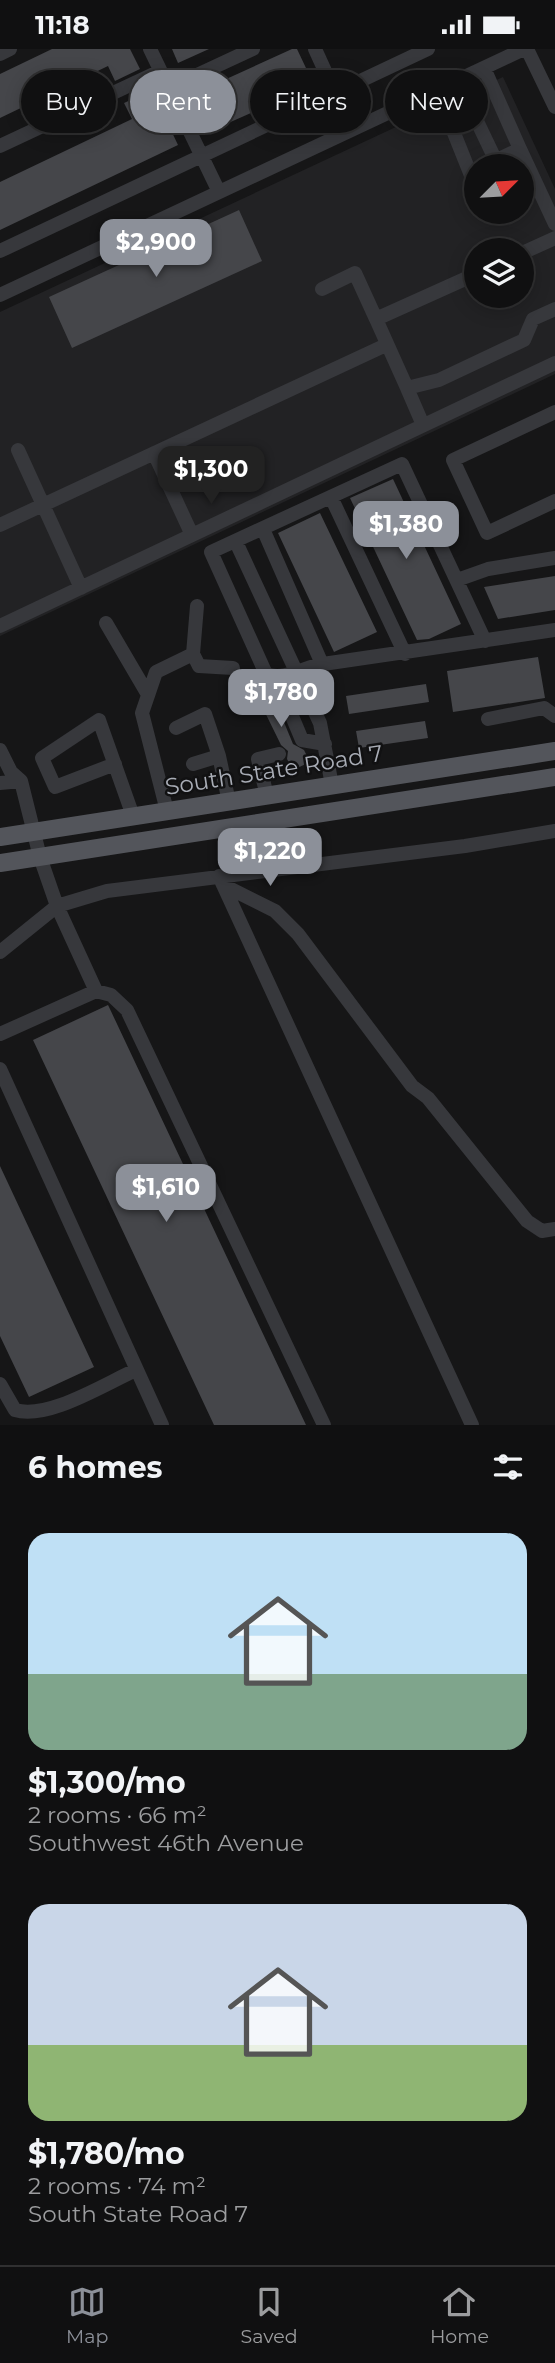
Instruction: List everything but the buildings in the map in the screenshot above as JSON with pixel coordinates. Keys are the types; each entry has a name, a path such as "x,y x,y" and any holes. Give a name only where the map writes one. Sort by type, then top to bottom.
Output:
{"main road":[{"name":"South State Road 7","path":"0,837 555,751"},
{"path":"0,863 555,777"},
{"path":"298,817 322,802 332,785"}],"street":[{"path":"0,54 10,49"},
{"path":"150,49 160,70"},
{"path":"208,70 253,49"},
{"path":"315,49 325,70"},
{"path":"371,76 428,49"},
{"path":"0,295 484,68 509,52 526,49 555,107"},
{"path":"484,68 555,224"},
{"path":"0,146 130,85"},
{"path":"464,158 452,128 475,117 487,154"},
{"path":"0,251 250,132"},
{"path":"190,133 219,192"},
{"path":"509,154 520,149"},
{"path":"534,248 555,238"},
{"path":"321,289 355,273 423,425"},
{"path":"376,319 464,279"},
{"path":"407,388 439,380 524,340 533,320 555,309"},
{"path":"0,525 386,345"},
{"path":"0,626 555,363"},
{"path":"555,412 453,460 486,533 555,501"},
{"path":"18,450 80,588"},
{"path":"154,453 192,535"},
{"path":"485,641 402,464 211,552 266,674 276,678 323,664 405,654 555,630"},
{"path":"331,497 405,654"},
{"path":"262,529 323,664"},
{"path":"236,542 320,723 332,785"},
{"path":"457,580 488,569 555,558"},
{"path":"240,615 264,604"},
{"path":"197,606 193,653 199,666 233,668"},
{"path":"106,623 147,693"},
{"path":"167,811 142,713 156,672 193,653"},
{"path":"276,678 302,740 325,744"},
{"path":"488,719 544,708 555,716"},
{"path":"176,728 205,714 219,756 229,801"},
{"path":"115,764 55,787 42,758 99,720 115,764 133,817"},
{"path":"0,750 11,772 21,781 36,832 40,857 57,906 96,991"},
{"path":"267,796 258,759 279,754"},
{"path":"193,764 219,756"},
{"path":"0,783 21,781"},
{"path":"0,952 57,906 107,891 221,881 555,831"},
{"path":"221,881 275,911 298,934 412,1086 428,1098 527,1221 542,1231 555,1229"},
{"path":"221,881 472,1425"},
{"path":"0,1034 96,991 111,995 127,1010 324,1425"},
{"path":"0,1069 162,1425"},
{"path":"0,1384 15,1409 28,1414 47,1411 136,1370"}],"shaded area":[{"path":"503,77 555,189 555,374 0,636 0,312 385,132 488,133 488,84"}]}
